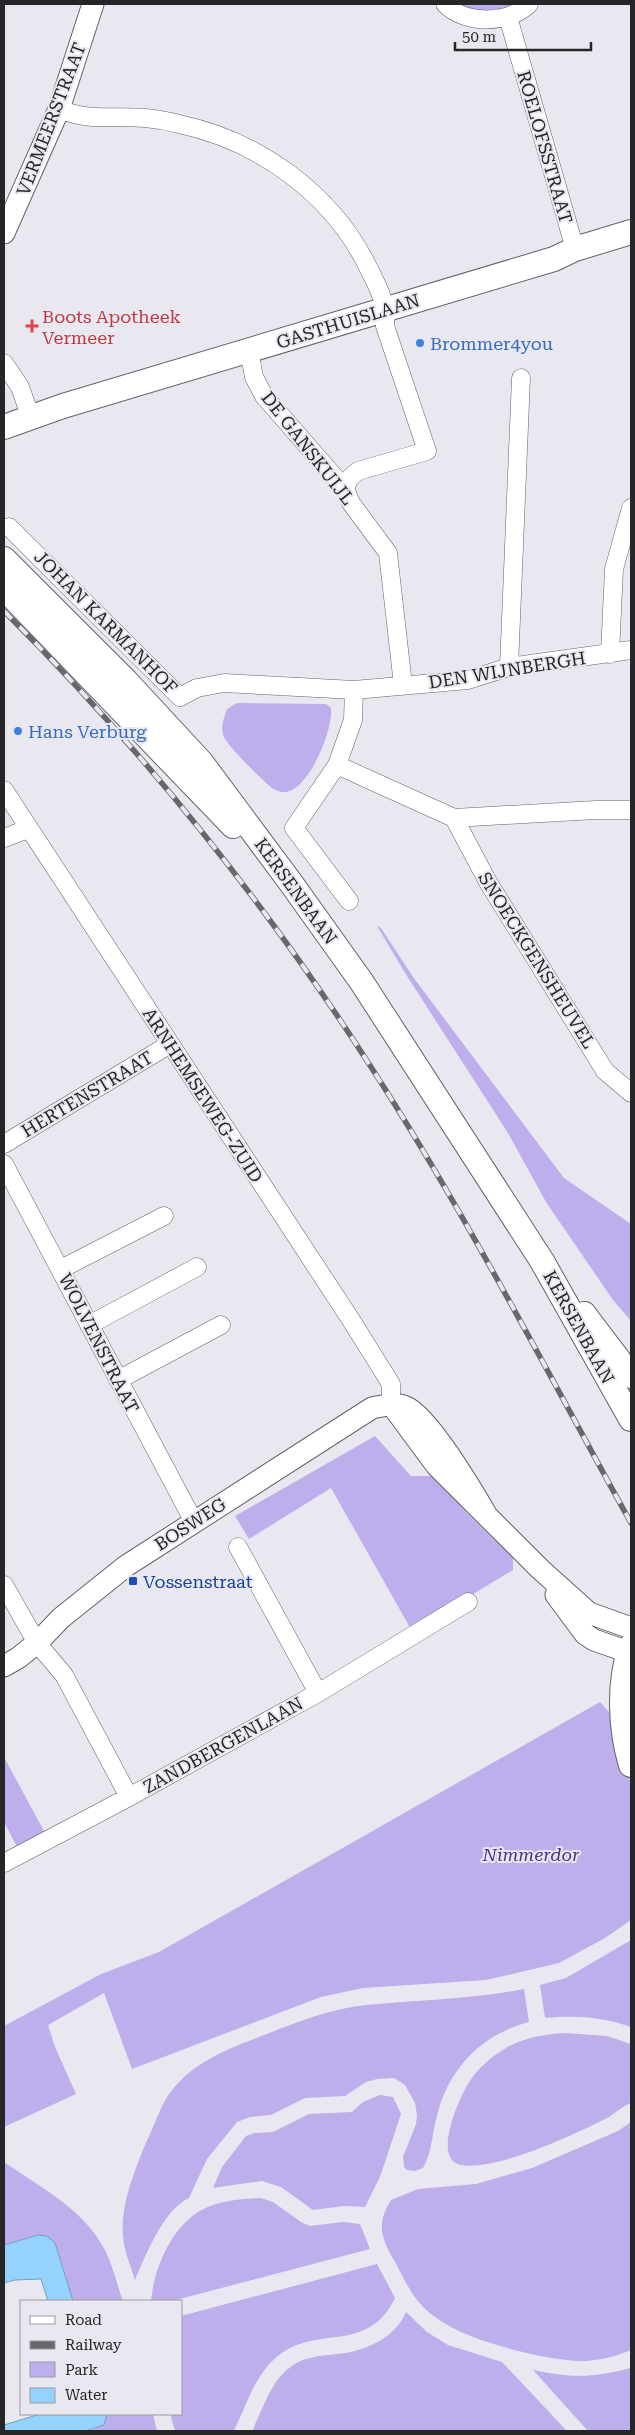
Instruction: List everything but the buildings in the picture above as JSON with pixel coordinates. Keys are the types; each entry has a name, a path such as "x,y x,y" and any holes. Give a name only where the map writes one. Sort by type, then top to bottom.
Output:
{"main road":[{"name":"GASTHUISLAAN","path":"4,426 29,413 63,406 249,351 386,308 554,259 575,249 631,232"},
{"name":"GASTHUISLAAN","path":"4,409 29,413"},
{"name":"KERSENBAAN","path":"4,559 126,681 201,762 291,883 361,981 542,1261 631,1419"},
{"path":"4,588 231,824 291,883"},
{"name":"KERSENBAAN","path":"542,1261 631,1376"},
{"name":"ARNHEMSEWEG-ZUID","path":"630,1651 625,1668 623,1701 626,1748 631,1765"}],"street":[{"name":"VERMEERSTRAAT","path":"4,233 9,210 58,109 93,4"},
{"path":"445,4 466,16 487,20 508,16 529,4"},
{"name":"ROELOFSSTRAAT","path":"508,16 575,249"},
{"path":"58,109 77,116 145,118 180,124 222,136 264,157 302,182 340,221 360,251 386,308 385,326 427,451 358,471 349,479 344,489"},
{"name":"DE GANSKUIJL","path":"249,351 254,377 264,396 344,489 351,503 388,553 403,685"},
{"path":"4,363 20,387 29,413"},
{"path":"509,667 519,465 521,378"},
{"path":"610,654 614,569 631,508"},
{"name":"JOHAN KARMANHOF","path":"9,527 180,696 197,688 224,682 354,690"},
{"name":"DEN WIJNBERGH","path":"354,690 468,680 509,667 631,650"},
{"path":"349,901 294,828 337,765 353,720 354,690"},
{"path":"337,765 454,818 596,810 631,810"},
{"name":"ARNHEMSEWEG-ZUID","path":"4,790 391,1384 391,1404 436,1465 540,1568 589,1613 631,1628"},
{"name":"SNOECKGENSHEUVEL","path":"454,818 488,882 605,1070 631,1093"},
{"path":"4,838 28,829"},
{"name":"HERTENSTRAAT","path":"4,1144 170,1044"},
{"name":"WOLVENSTRAAT","path":"4,1164 194,1522"},
{"path":"61,1269 164,1216"},
{"path":"89,1325 197,1267"},
{"path":"118,1380 221,1325"},
{"name":"BOSWEG","path":"4,1666 37,1643 61,1618 126,1566 372,1408 391,1404"},
{"name":"ZANDBERGENLAAN","path":"238,1547 318,1693"},
{"name":"ARNHEMSEWEG-ZUID","path":"540,1568 562,1604 585,1634 594,1640 630,1651"},
{"path":"4,1585 37,1643"},
{"name":"ZANDBERGENLAAN","path":"4,1863 318,1693 468,1602"},
{"name":"ZANDBERGENLAAN","path":"37,1643 64,1675 129,1797"}],"green space":[{"path":"455,4 522,4 484,14"},
{"path":"237,703 326,704 331,708 328,730 318,758 310,772 292,790 282,792 272,788 247,765 225,739 222,727 227,709"},
{"path":"377,926 381,928 413,977 564,1178 631,1224 631,1321 613,1300 546,1202 508,1133"},
{"path":"375,1436 411,1476 436,1476 466,1512 513,1558 513,1570 412,1631 331,1488 249,1539 235,1516"},
{"name":"Nimmerdor","path":"600,1702 611,1714 631,1784 631,1920 605,1938 559,1963 486,1980 363,1988 321,1997 132,2069 104,1993 48,2025 55,2047 76,2094 4,2127 4,2026 101,1974 159,1952"},
{"path":"4,1757 45,1833 17,1847 4,1822"},
{"path":"631,1940 631,2027 589,2018 545,2018 540,1985 566,1978"},
{"path":"524,1989 529,2022 496,2035 469,2056 459,2069 449,2083 442,2099 435,2123 432,2143 423,2168 415,2171 407,2170 404,2167 403,2157 416,2124 417,2115 415,2103 405,2085 394,2078 366,2082 345,2096 305,2098 271,2115 250,2117 237,2122 207,2159 189,2198 171,2212 163,2223 150,2246 135,2280 125,2249 123,2232 123,2219 128,2193 145,2145 165,2100 177,2084 197,2067 207,2060 242,2044 295,2023 337,2010 366,2005 465,1997"},
{"path":"565,2033 607,2036 631,2044 631,2103 609,2117 577,2133 515,2157 477,2165 461,2165 452,2161 448,2152 450,2126 460,2099 477,2071 501,2051 512,2045 534,2037"},
{"path":"380,2095 393,2097 401,2114 380,2177 365,2207 344,2206 313,2210 281,2187 262,2181 213,2188 222,2167 246,2136 254,2133 273,2132 309,2114 352,2112 363,2102"},
{"path":"631,2122 631,2350 590,2361 576,2361 504,2347 451,2327 430,2313 412,2294 386,2246 382,2231 383,2216 391,2200 418,2189 476,2184 532,2168 618,2131"},
{"path":"4,2162 60,2200 85,2222 105,2250 123,2300 73,2300 55,2243 38,2235 4,2245"},
{"path":"261,2198 273,2202 301,2222 310,2226 343,2222 360,2224 370,2249 176,2300 151,2300 156,2274 161,2260 176,2233 185,2222 196,2213 208,2207 234,2200"},
{"path":"377,2264 395,2298 384,2316 371,2327 356,2333 309,2341 293,2347 278,2356 270,2363 258,2381 234,2431 175,2431 170,2415 182,2415 182,2316"},
{"path":"406,2312 427,2332 448,2345 502,2362 567,2431 252,2431 271,2389 288,2369 306,2359 359,2350 378,2342 395,2329"},
{"path":"631,2368 631,2431 588,2431 533,2370 582,2376 605,2374"},
{"path":"107,2415 153,2415 157,2431 88,2431 104,2425"}],"water":[{"path":"38,2235 47,2236 55,2243 73,2300 48,2300 41,2279 15,2280 4,2283 4,2245"},
{"path":"37,2415 107,2415 104,2425 85,2431 4,2431 4,2425"}],"railway":[{"path":"4,611 105,717 153,772 245,887 330,1006 371,1067 440,1179 631,1523"}],"place":[{"name":"Boots Apotheek Vermeer","path":"32,326"},
{"name":"Brommer4you","path":"420,343"},
{"name":"Hans Verburg","path":"18,731"},
{"name":"Vossenstraat","path":"133,1581"}]}
